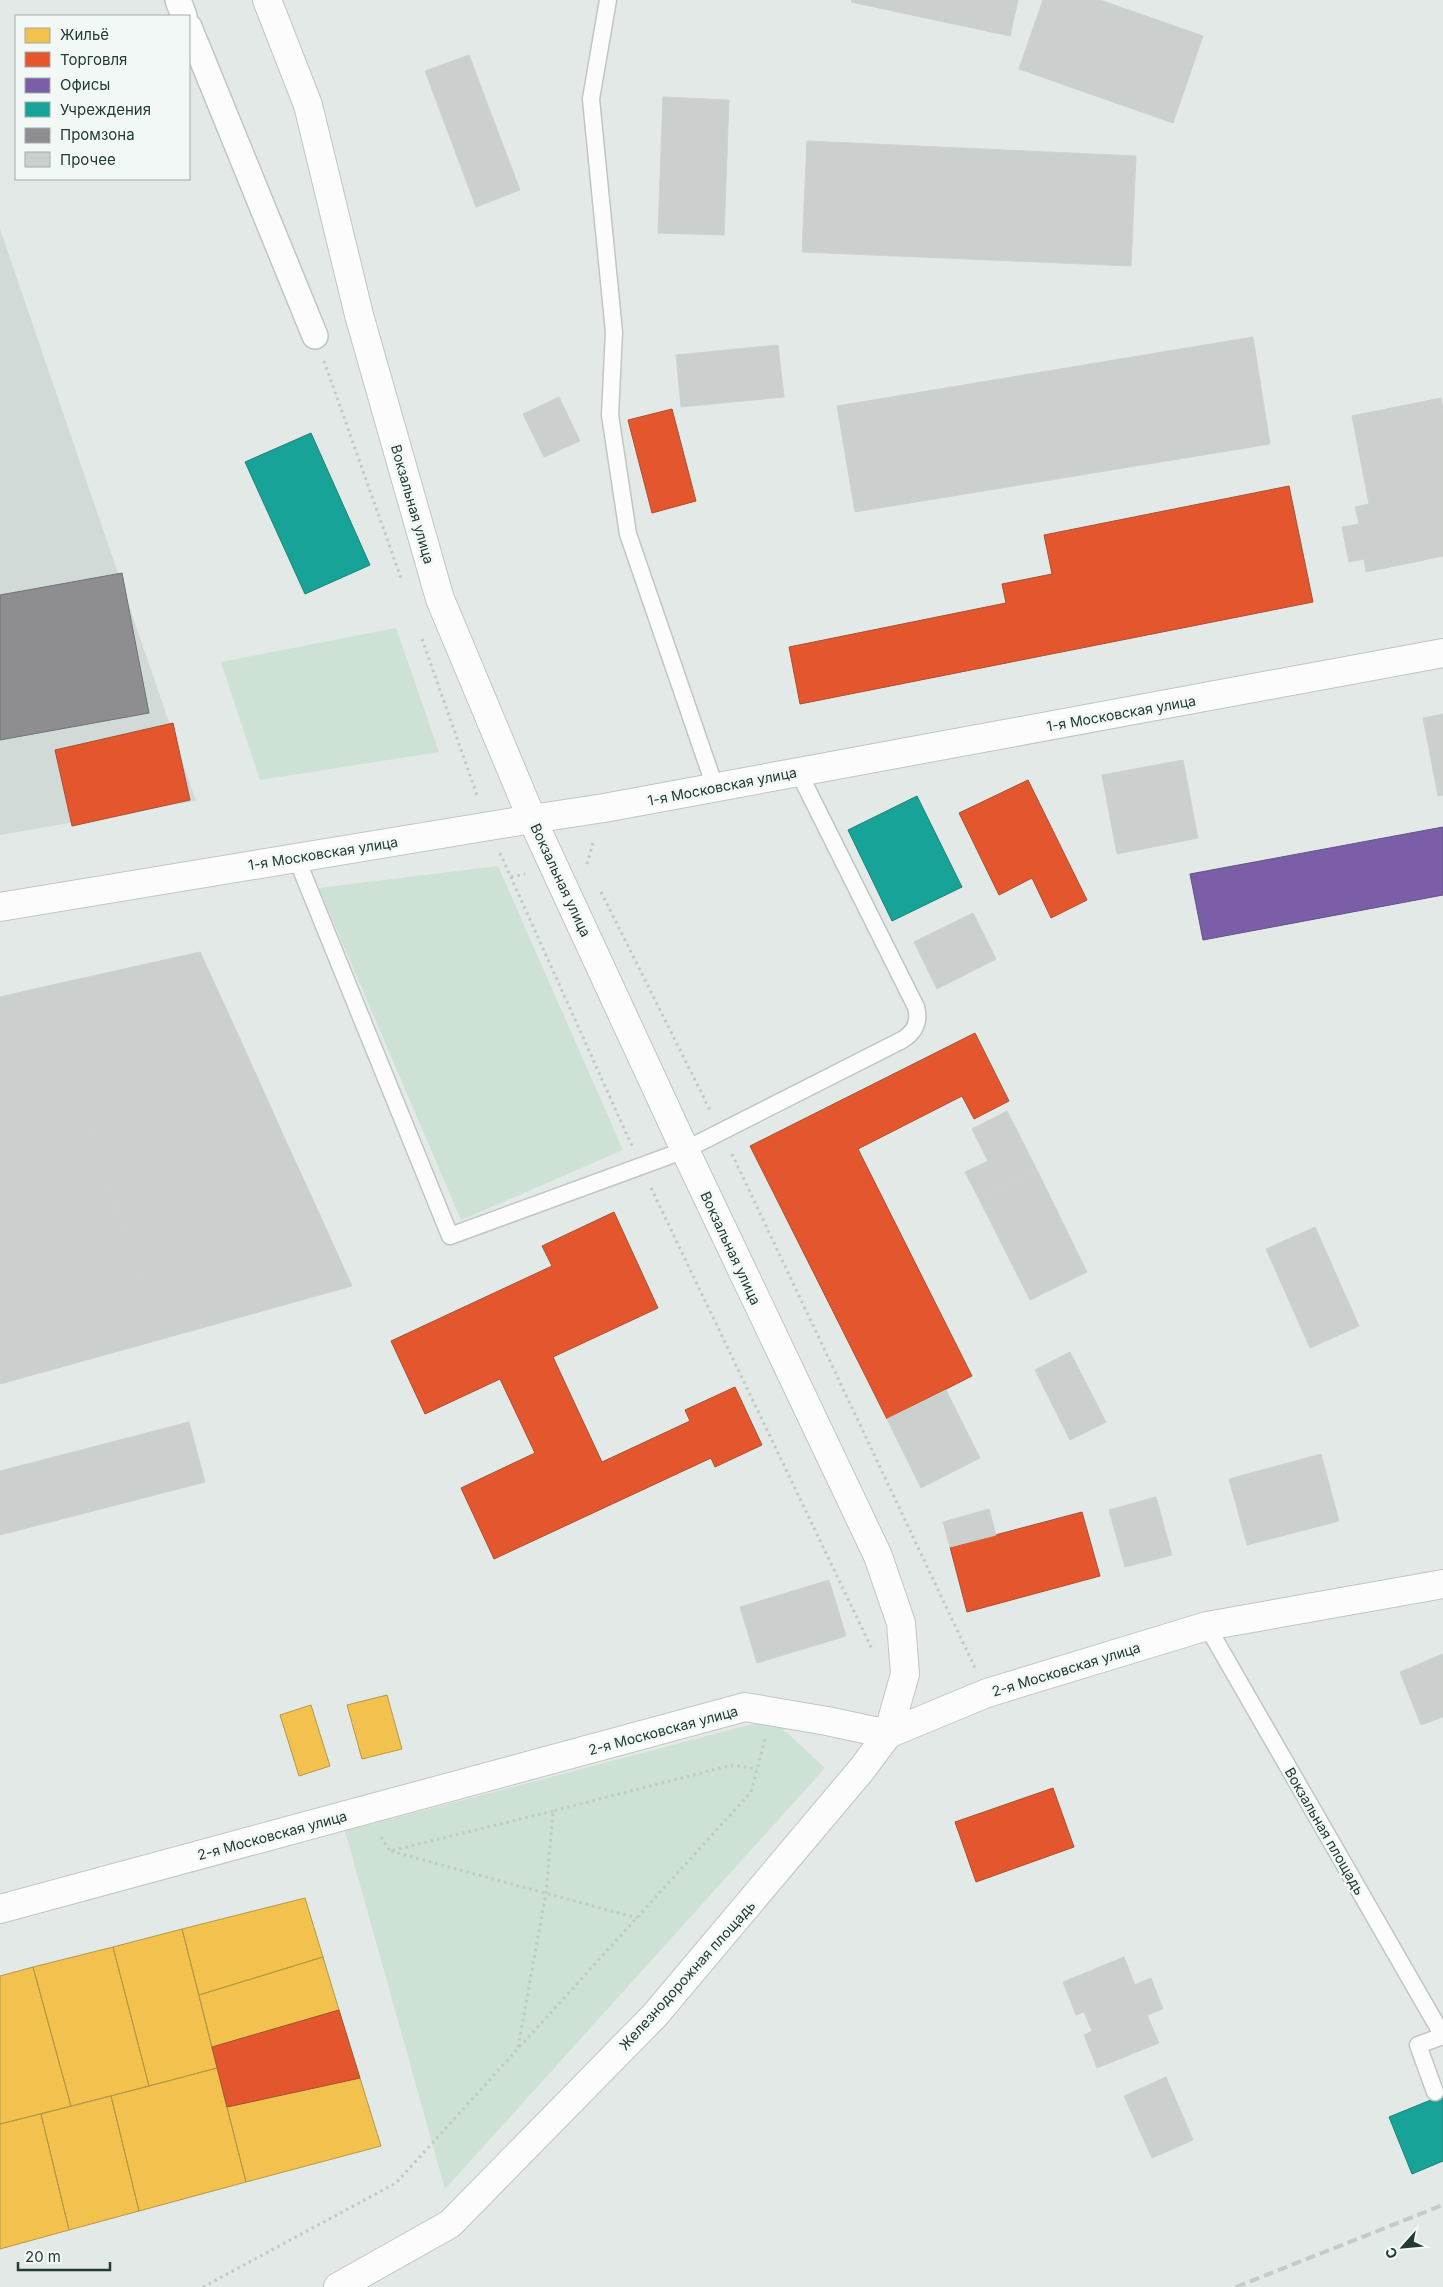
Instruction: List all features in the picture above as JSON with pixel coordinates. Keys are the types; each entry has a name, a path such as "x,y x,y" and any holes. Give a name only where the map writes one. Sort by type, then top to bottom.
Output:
{"main road":[{"name":"Вокзальная улица","path":"267,0 308,105 358,315 440,599 532,818 685,1150 878,1556 901,1623 905,1674 888,1734"},
{"name":"1-я Московская улица","path":"0,907 488,827 532,818 604,808 1443,653"},
{"name":"2-я Московская улица","path":"0,1909 746,1707 888,1734 987,1693 1207,1626 1443,1584"},
{"name":"Железнодорожная площадь","path":"338,2287 450,2224 654,2015 831,1809 888,1734"}],"street":[{"path":"178,0 184,15"},
{"path":"190,29 315,336"}],"lane":[{"path":"608,0 591,99 614,332 612,424 628,534 715,787"},
{"path":"296,857 450,1236 685,1150 902,1040 914,1030 917,1023 916,1007 798,771"},
{"name":"Вокзальная площадь","path":"1207,1626 1442,2036"},
{"path":"1435,2092 1418,2045 1442,2036"}],"path":[{"path":"590,871 586,862 604,808"},
{"path":"488,827 640,1165 876,1656"},
{"path":"599,888 721,1132 987,1693"},
{"path":"203,2287 396,2183 751,1792 764,1740 782,1713"},
{"path":"637,1918 390,1851 732,1765 757,1769"},
{"path":"518,2048 546,1893 553,1811"}],"shaded area":[{"path":"0,229 196,801 0,835"}],"green space":[{"path":"396,628 439,752 260,780 221,662"},
{"path":"498,866 623,1150 461,1220 319,888"},
{"path":"772,1719 825,1768 445,2189 345,1831"}],"building: Жильё":[{"path":"387,1695 402,1749 362,1759 347,1705"},
{"path":"311,1705 330,1766 299,1776 280,1715"},
{"path":"305,1898 323,1957 199,1995 182,1929"},
{"path":"182,1929 217,2068 149,2086 113,1947"},
{"path":"113,1947 149,2086 71,2106 33,1967"},
{"path":"323,1957 339,2010 212,2047 199,1995"},
{"path":"33,1967 71,2106 0,2124 0,1976"},
{"path":"217,2068 246,2182 139,2211 111,2096"},
{"path":"360,2078 381,2146 246,2182 227,2107"},
{"path":"111,2096 139,2211 69,2230 41,2114"},
{"path":"41,2114 69,2230 0,2249 0,2124"}],"building: Торговля":[{"path":"672,409 696,501 652,513 628,420"},
{"path":"1289,486 1313,602 800,704 789,647 1006,603 1002,584 1052,574 1044,535"},
{"path":"173,723 190,800 72,826 55,750"},
{"path":"1028,780 1087,900 1051,918 1032,878 999,895 959,813"},
{"path":"975,1033 1009,1101 974,1119 962,1096 858,1149 972,1376 887,1419 750,1146"},
{"path":"614,1212 658,1308 553,1357 602,1462 690,1421 685,1410 735,1387 762,1445 715,1467 711,1458 494,1559 461,1488 535,1453 500,1379 425,1414 391,1341 552,1266 542,1246"},
{"path":"1082,1512 1100,1576 967,1612 950,1547"},
{"path":"1053,1788 1074,1847 976,1882 955,1822"},
{"path":"339,2010 360,2078 227,2107 212,2047"}],"building: Офисы":[{"path":"1443,827 1443,895 1203,940 1190,874"}],"building: Учреждения":[{"path":"311,433 370,565 305,594 245,462"},
{"path":"917,796 962,887 892,921 848,830"},
{"path":"1443,2095 1443,2161 1412,2174 1389,2117"}],"building: Промзона":[{"path":"122,573 149,713 0,740 0,595"}],"building: Прочее":[{"path":"852,0 1018,0 1010,36 851,2"},
{"path":"1043,0 1100,0 1203,36 1173,123 1019,69"},
{"path":"469,55 520,190 476,207 425,71"},
{"path":"663,97 729,100 724,235 658,233"},
{"path":"807,141 1136,156 1131,266 802,252"},
{"path":"1253,337 1270,444 855,512 837,406"},
{"path":"778,345 784,397 681,407 676,355"},
{"path":"559,397 580,441 544,457 523,414"},
{"path":"1441,398 1443,410 1443,556 1366,572 1364,559 1349,562 1342,527 1359,524 1355,507 1369,504 1352,416"},
{"path":"1443,714 1443,795 1438,796 1423,718"},
{"path":"1183,760 1198,838 1117,854 1102,775"},
{"path":"973,913 996,959 937,989 914,942"},
{"path":"200,952 230,1017 66,1065 39,988"},
{"path":"39,988 162,1339 0,1384 0,997"},
{"path":"230,1017 259,1081 89,1132 66,1065"},
{"path":"259,1081 284,1137 111,1192 89,1132"},
{"path":"1007,1111 1037,1170 979,1199 965,1172 988,1161 972,1129"},
{"path":"284,1137 319,1213 139,1274 111,1192"},
{"path":"1037,1170 1087,1272 1030,1300 979,1199"},
{"path":"319,1213 352,1286 162,1339 139,1274"},
{"path":"1315,1227 1359,1326 1310,1348 1266,1249"},
{"path":"1070,1352 1106,1422 1070,1440 1035,1370"},
{"path":"946,1390 980,1458 921,1488 887,1419"},
{"path":"189,1422 205,1482 0,1535 0,1471"},
{"path":"1321,1454 1339,1521 1247,1545 1229,1479"},
{"path":"1156,1497 1172,1555 1125,1567 1109,1510"},
{"path":"989,1509 996,1535 950,1547 943,1522"},
{"path":"829,1580 846,1636 757,1663 740,1607"},
{"path":"1443,1654 1443,1717 1421,1725 1400,1672"},
{"path":"1124,1957 1135,1985 1151,1978 1163,2009 1147,2015 1159,2043 1097,2068 1084,2035 1092,2031 1084,2012 1076,2015 1063,1982"},
{"path":"1166,2077 1193,2140 1152,2158 1124,2096"}],"railway":[{"path":"1236,2287 1443,2205"}]}
